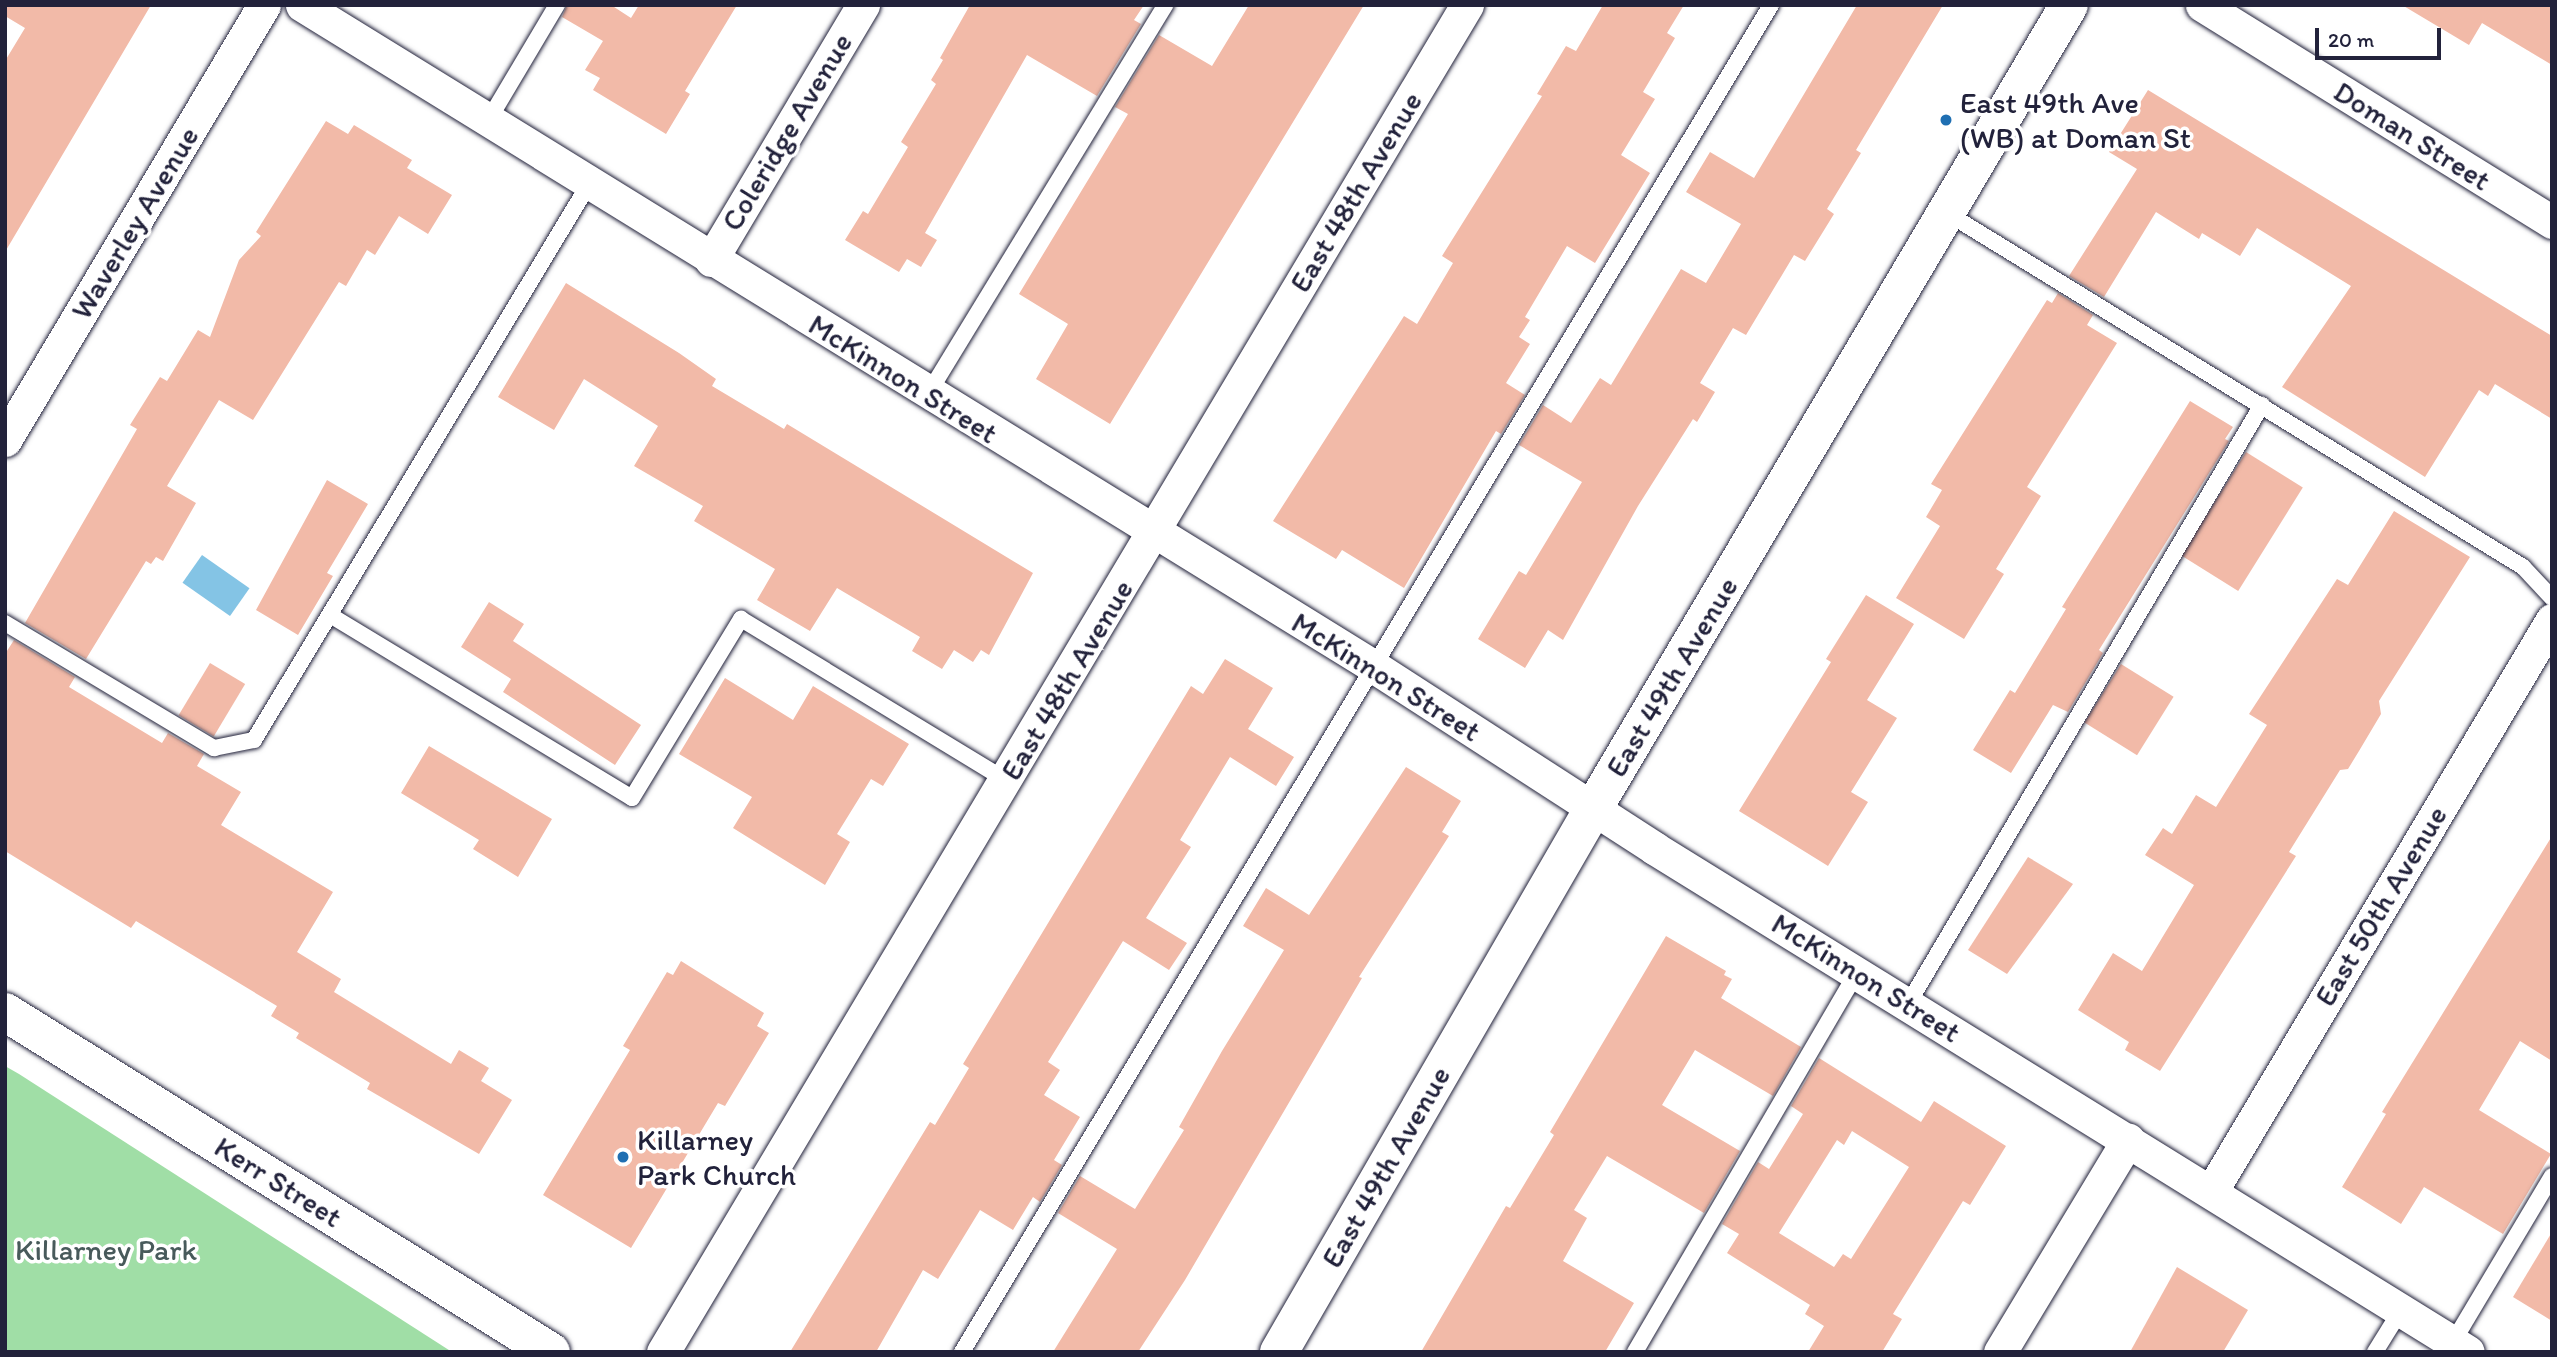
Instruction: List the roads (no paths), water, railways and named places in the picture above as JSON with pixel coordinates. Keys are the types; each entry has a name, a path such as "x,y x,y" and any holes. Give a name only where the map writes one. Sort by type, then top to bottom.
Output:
{"street":[{"name":"Waverley Avenue","path":"5,440 264,5"},
{"name":"McKinnon Street","path":"302,5 1154,535 1373,666 1593,809 2460,1347"},
{"name":"Coleridge Avenue","path":"712,260 863,5"},
{"name":"East 48th Avenue","path":"663,1352 1154,535 1467,5"},
{"name":"East 49th Avenue","path":"1279,1352 1593,809 2070,5"},
{"name":"Doman Street","path":"2202,5 2552,222"},
{"name":"East 50th Avenue","path":"2211,1192 2552,620"},
{"name":"Kerr Street","path":"5,1012 551,1352"},
{"path":"2000,1352 2128,1140"}],"lane":[{"path":"488,121 557,5"},
{"path":"928,394 1165,5"},
{"path":"962,1352 1771,5"},
{"path":"5,623 214,748 254,740 589,184"},
{"path":"1947,213 2523,567 2552,598"},
{"path":"1908,1003 2262,405"},
{"path":"330,615 632,799 741,619 1006,780"},
{"path":"1635,1352 1857,972"},
{"path":"2460,1347 2552,1176"},
{"path":"2375,1352 2401,1310"}],"water":[{"path":"202,555 250,588 230,616 182,583"}],"place":[{"name":"East 49th Ave (WB) at Doman St","path":"1946,120"},
{"name":"Killarney Park Church","path":"623,1157"}],"park label":[{"name":"Killarney Park","path":"106,1250"}]}
